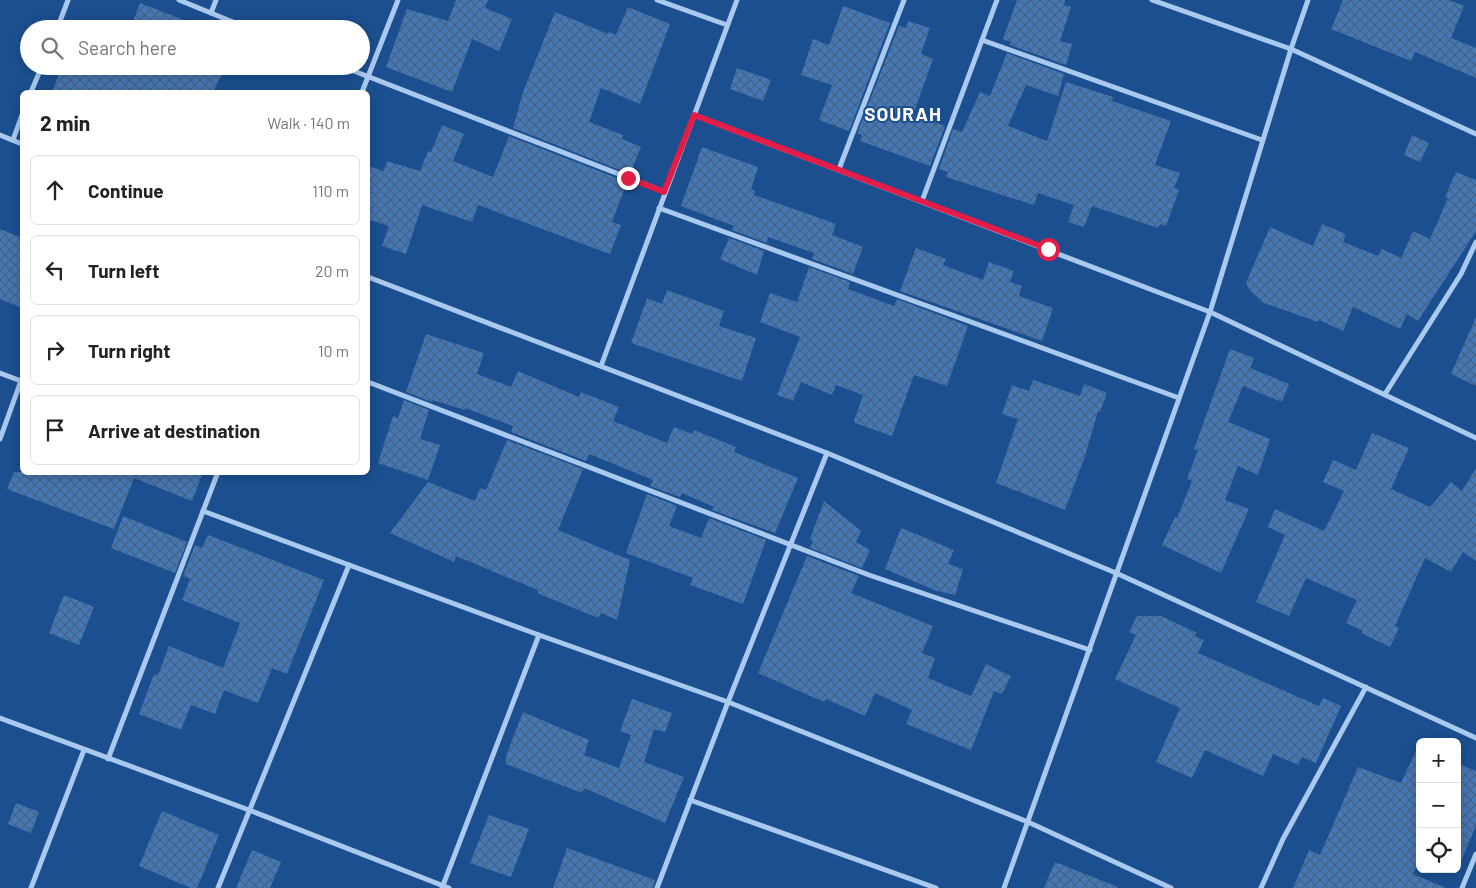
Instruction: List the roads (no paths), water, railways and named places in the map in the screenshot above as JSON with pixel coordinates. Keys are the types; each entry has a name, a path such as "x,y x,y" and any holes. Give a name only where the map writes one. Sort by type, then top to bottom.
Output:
{"street":[{"path":"60,20 68,0"},
{"path":"179,0 228,20"},
{"path":"211,13 216,0"},
{"path":"370,73 398,0"},
{"path":"657,0 727,25"},
{"path":"601,366 664,192 737,0"},
{"path":"839,170 904,0"},
{"path":"922,201 997,0"},
{"path":"1152,0 1291,49 1476,134"},
{"path":"1004,888 1210,312 1262,140 1308,0"},
{"path":"982,40 1262,140"},
{"path":"33,90 39,75"},
{"path":"361,75 664,192"},
{"path":"363,90 369,75"},
{"path":"694,115 1210,312 1476,438"},
{"path":"13,140 20,121"},
{"path":"0,136 20,143"},
{"path":"659,208 1179,398"},
{"path":"1385,394 1461,274 1476,242"},
{"path":"370,278 827,453 1116,573 1476,738"},
{"path":"0,373 20,378"},
{"path":"370,383 876,577 1090,650"},
{"path":"0,439 20,384"},
{"path":"657,888 728,702 827,453"},
{"path":"108,759 217,475"},
{"path":"203,511 539,636 728,702 1028,822 1171,888"},
{"path":"218,888 349,564"},
{"path":"0,718 249,810 445,887 539,636"},
{"path":"1261,888 1283,839 1366,687"},
{"path":"31,888 84,750"},
{"path":"690,800 936,888"},
{"path":"1462,888 1476,854"}],"district":[{"name":"SOURAH","path":"903,114"}]}
